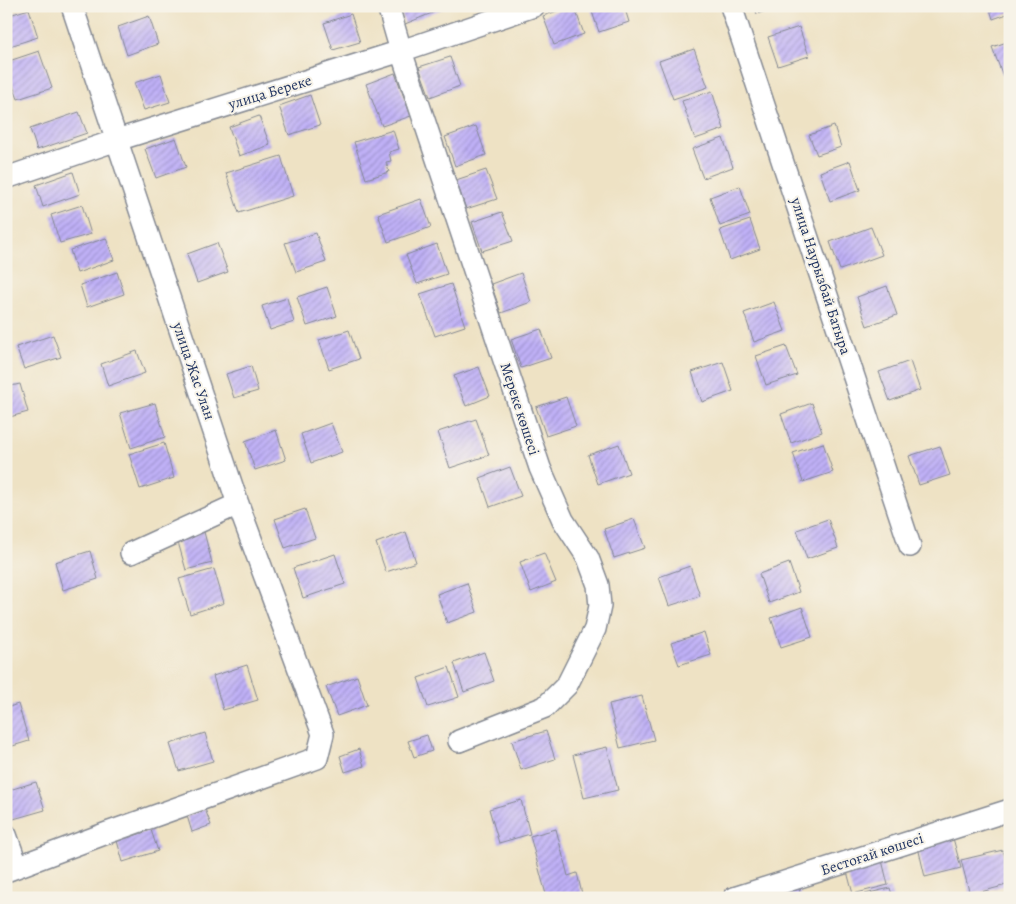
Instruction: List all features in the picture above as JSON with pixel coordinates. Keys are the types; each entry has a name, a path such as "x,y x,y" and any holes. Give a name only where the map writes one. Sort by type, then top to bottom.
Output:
{"street":[{"name":"улица Жас Улан","path":"12,868 317,758 323,734 238,504 72,6"},
{"name":"Мереке көшесі","path":"388,6 540,468 563,520 588,558 598,585 600,606 595,629 567,685 545,707 459,740"},
{"name":"улица Береке","path":"6,178 116,140 402,51 534,6"},
{"name":"улица Наурызбай Батыра","path":"731,6 910,546"},
{"path":"131,553 238,504"},
{"name":"Бестоғай көшесі","path":"734,898 1010,810"},
{"path":"6,835 12,868"}],"building":[{"path":"399,6 449,6 405,24"},
{"path":"574,6 584,34 554,45 543,16"},
{"path":"590,6 624,6 629,22 599,32"},
{"path":"754,6 777,6 777,7 757,14"},
{"path":"989,6 1010,6 1010,13 993,19"},
{"path":"29,9 38,37 7,47 6,16"},
{"path":"351,14 360,42 333,50 324,23"},
{"path":"149,16 158,44 127,55 118,27"},
{"path":"799,27 809,56 778,66 768,37"},
{"path":"1010,41 1010,73 1003,76 992,47"},
{"path":"694,49 708,87 673,99 659,61"},
{"path":"39,51 52,88 18,99 6,67 6,62"},
{"path":"450,57 460,86 430,97 419,67"},
{"path":"395,73 411,116 382,126 366,84"},
{"path":"161,74 170,102 144,110 134,83"},
{"path":"712,91 724,129 695,139 682,101"},
{"path":"310,95 320,125 289,135 279,106"},
{"path":"79,112 87,133 37,150 30,129"},
{"path":"259,116 270,145 239,156 229,127"},
{"path":"476,126 486,155 455,166 445,137"},
{"path":"834,126 841,147 817,155 809,135"},
{"path":"393,130 399,149 389,152 391,161 386,162 389,172 366,179 354,142"},
{"path":"176,138 186,167 156,178 145,149"},
{"path":"723,138 733,167 703,178 692,149"},
{"path":"281,156 293,196 239,213 226,173"},
{"path":"850,161 860,190 830,201 820,172"},
{"path":"486,170 497,199 466,209 456,180"},
{"path":"73,172 80,194 43,207 36,185"},
{"path":"740,186 750,215 720,226 710,197"},
{"path":"421,199 431,227 388,242 378,214"},
{"path":"82,205 91,234 60,243 51,215"},
{"path":"502,212 513,241 482,251 472,222"},
{"path":"750,220 760,249 730,260 720,230"},
{"path":"871,227 882,255 840,270 830,242"},
{"path":"316,233 326,262 296,272 285,243"},
{"path":"106,238 114,260 77,273 70,250"},
{"path":"217,243 228,272 197,283 187,254"},
{"path":"437,244 447,274 417,284 406,255"},
{"path":"117,272 124,294 87,307 80,285"},
{"path":"521,273 531,302 501,313 491,284"},
{"path":"451,284 465,326 435,336 420,294"},
{"path":"887,286 897,315 867,326 857,297"},
{"path":"327,287 337,316 307,326 297,297"},
{"path":"287,298 294,322 270,330 262,306"},
{"path":"774,302 785,331 754,342 744,313"},
{"path":"541,329 551,358 521,368 511,339"},
{"path":"349,330 359,359 329,369 319,340"},
{"path":"53,335 61,357 24,369 16,347"},
{"path":"786,346 797,375 766,385 756,356"},
{"path":"137,351 145,373 108,386 101,364"},
{"path":"910,361 920,390 890,401 879,372"},
{"path":"723,362 733,391 702,402 692,372"},
{"path":"251,366 258,391 234,398 226,374"},
{"path":"479,367 490,396 466,406 454,376"},
{"path":"20,384 28,412 6,418 6,387"},
{"path":"566,397 576,426 546,436 536,407"},
{"path":"155,403 165,437 131,448 120,413"},
{"path":"812,403 822,432 791,443 781,414"},
{"path":"476,419 489,455 450,468 438,432"},
{"path":"331,423 342,452 311,463 301,434"},
{"path":"276,430 286,460 255,470 245,441"},
{"path":"164,443 174,478 140,489 129,454"},
{"path":"823,443 833,472 803,482 793,453"},
{"path":"619,444 629,473 598,484 588,455"},
{"path":"940,446 950,475 919,485 909,456"},
{"path":"510,467 521,496 490,507 480,478"},
{"path":"305,509 315,538 285,548 275,519"},
{"path":"634,519 645,548 614,558 604,529"},
{"path":"828,519 838,548 807,559 797,530"},
{"path":"203,528 212,563 186,570 176,535"},
{"path":"406,532 416,562 386,572 376,543"},
{"path":"90,551 98,579 63,590 55,562"},
{"path":"544,553 556,582 531,592 520,562"},
{"path":"335,554 345,584 303,598 293,568"},
{"path":"789,563 799,592 769,603 759,574"},
{"path":"690,566 700,596 669,606 659,577"},
{"path":"214,569 224,603 190,614 179,579"},
{"path":"467,583 477,612 447,623 437,594"},
{"path":"802,607 812,637 781,647 771,618"},
{"path":"704,632 711,655 679,665 671,643"},
{"path":"484,652 494,681 464,692 454,663"},
{"path":"247,665 258,700 223,710 213,676"},
{"path":"449,667 459,697 428,707 418,678"},
{"path":"357,676 367,705 337,716 326,687"},
{"path":"642,696 654,740 620,748 609,704"},
{"path":"18,704 29,741 6,748 6,708"},
{"path":"546,731 555,759 521,770 512,741"},
{"path":"205,733 213,761 179,771 170,744"},
{"path":"427,735 432,751 414,757 408,741"},
{"path":"607,747 618,790 584,798 573,755"},
{"path":"359,749 364,766 345,772 340,756"},
{"path":"36,782 45,810 10,820 6,808 6,791"},
{"path":"521,800 530,834 499,843 489,809"},
{"path":"205,809 211,825 192,832 187,816"},
{"path":"556,829 568,876 577,873 583,898 547,898 530,836"},
{"path":"151,830 158,851 123,862 117,841"},
{"path":"953,838 961,868 925,877 918,847"},
{"path":"1003,850 1010,876 1010,884 970,895 961,860"},
{"path":"881,856 888,885 853,894 845,864"},
{"path":"798,884 801,898 772,898 770,891"},
{"path":"890,888 893,898 866,898 865,894"}]}
